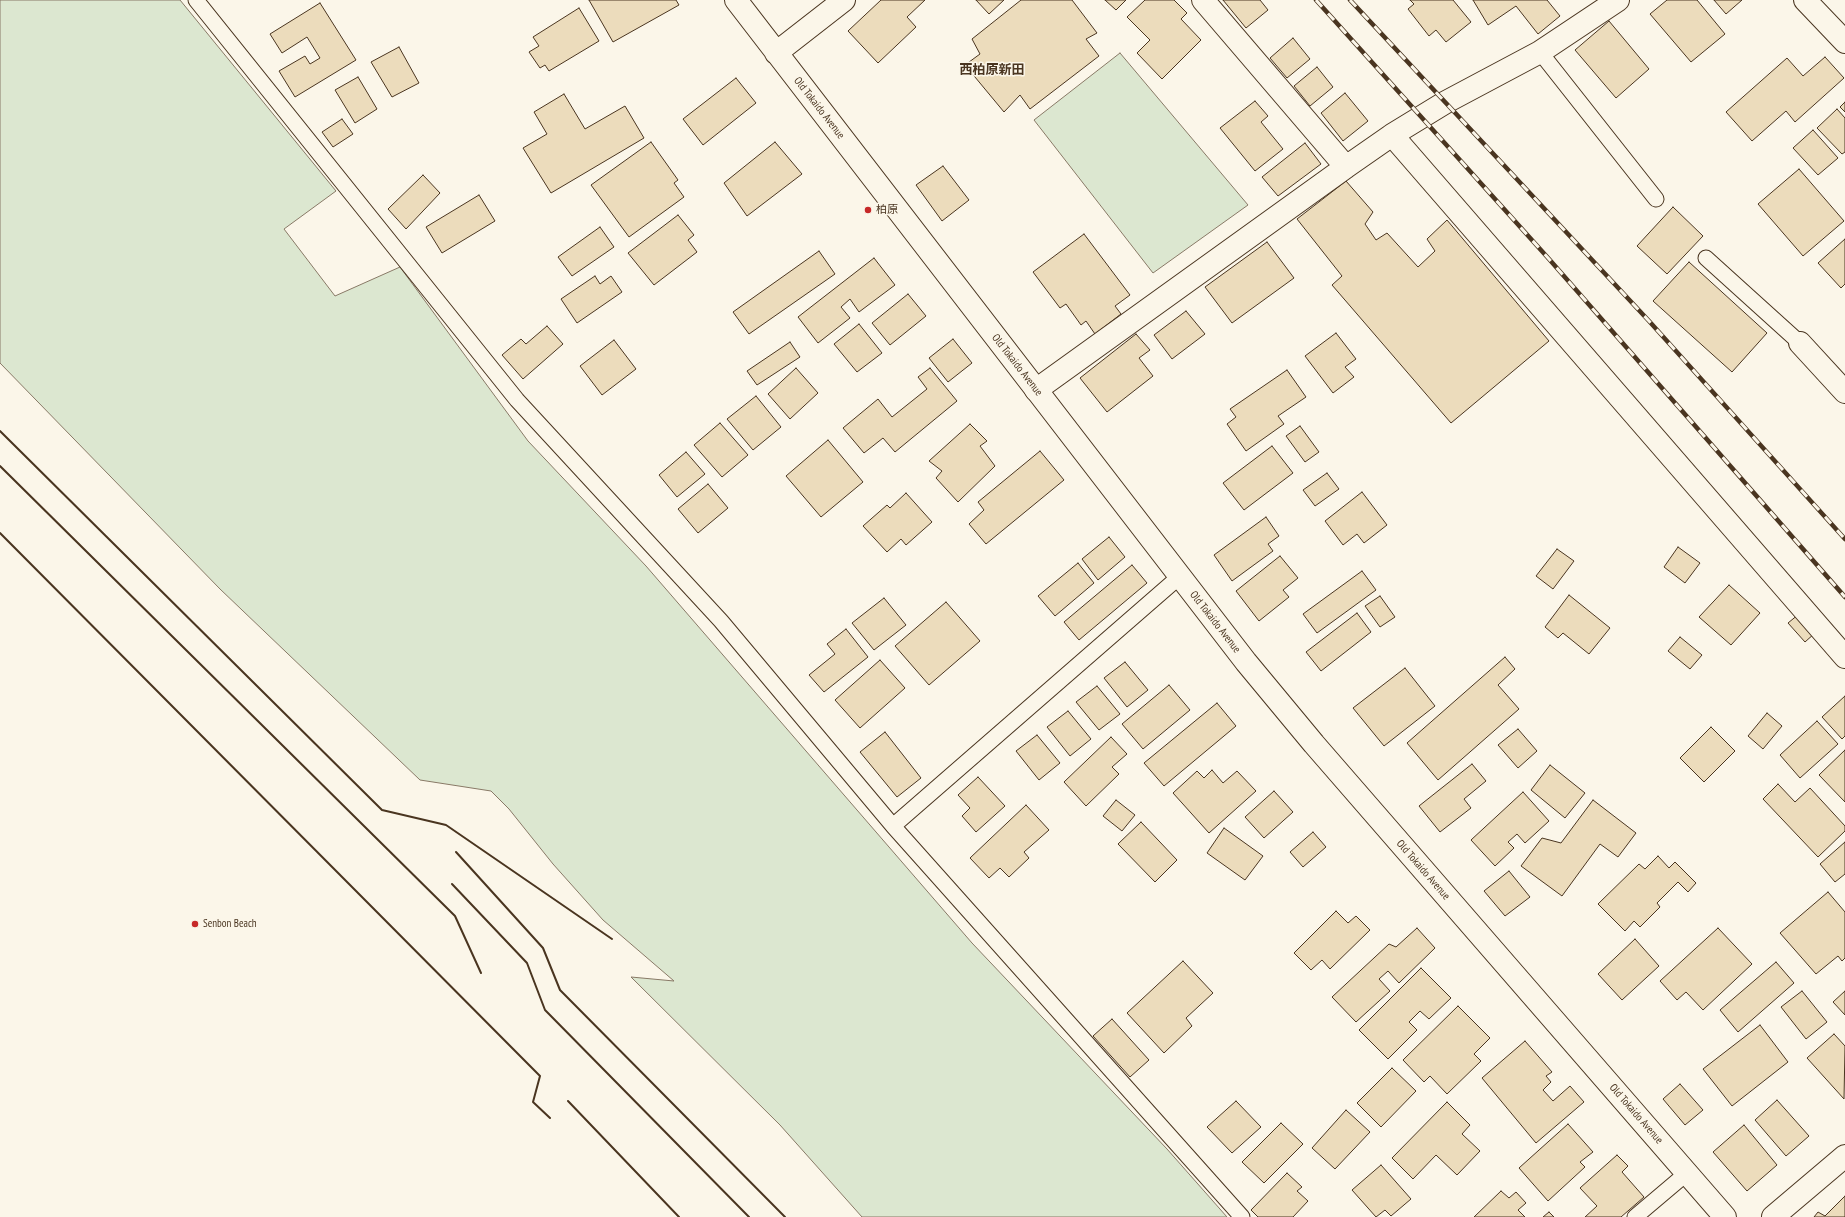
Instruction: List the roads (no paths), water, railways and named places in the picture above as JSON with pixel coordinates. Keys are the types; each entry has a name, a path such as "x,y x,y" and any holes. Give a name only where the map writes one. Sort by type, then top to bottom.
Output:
{"main road":[{"name":"Old Tokaido Avenue","path":"736,0 1179,577 1314,744 1725,1217"},
{"path":"776,53 844,0"},
{"path":"1203,0 1346,167"},
{"path":"1036,390 1392,135 1446,102 1540,52 1618,0"},
{"path":"1805,0 1845,42"},
{"path":"1392,135 1845,657"},
{"path":"1800,343 1845,392"},
{"path":"1773,1217 1845,1156"}],"lane":[{"path":"196,0 517,400 721,621 893,826 1242,1217"},
{"path":"1540,52 1656,199"},
{"path":"1706,258 1800,343"},
{"path":"893,826 1179,577"},
{"path":"1636,1217 1686,1172"}],"railway":[{"path":"1316,0 1549,259 1845,597"},
{"path":"1350,0 1649,321 1845,539"}],"place":[{"name":"柏原","path":"868,210"},
{"name":"Senbon Beach","path":"195,924"}],"district":[{"name":"西柏原新田","path":"992,70"}]}
